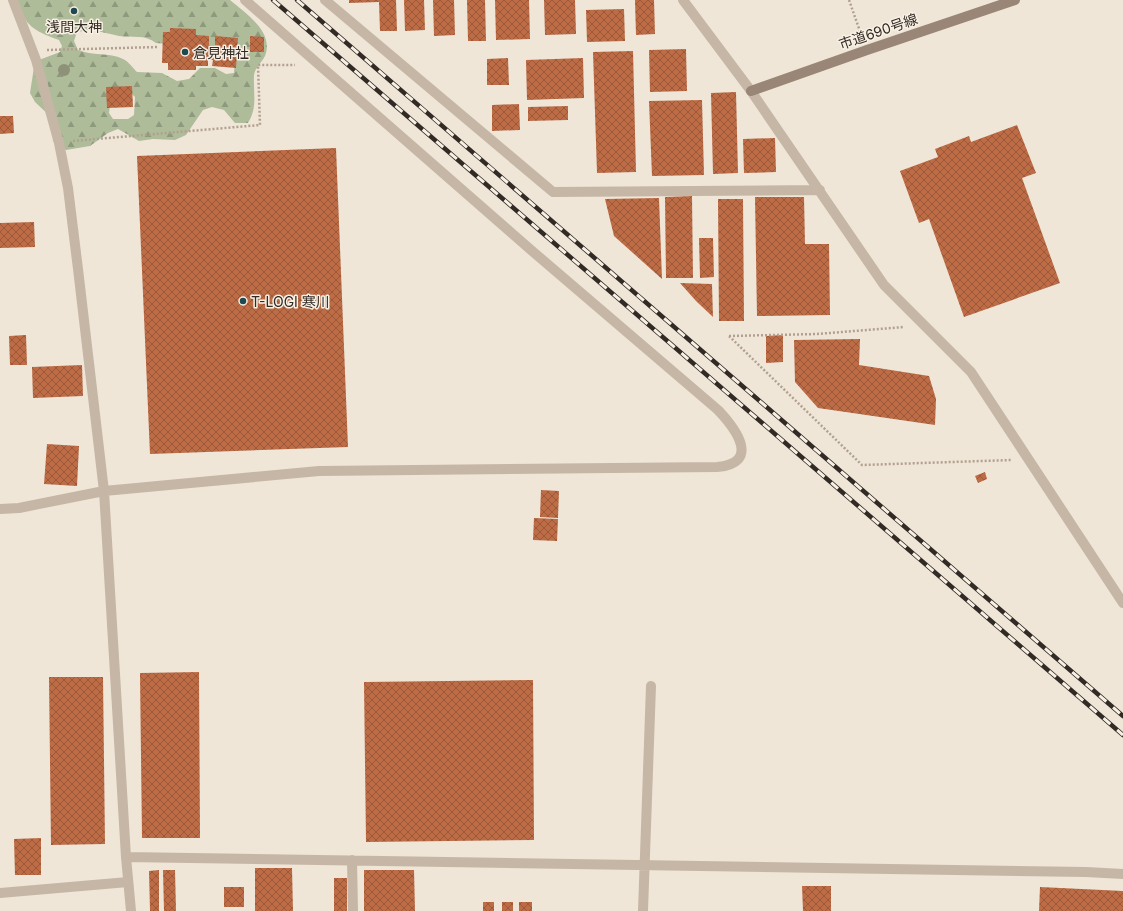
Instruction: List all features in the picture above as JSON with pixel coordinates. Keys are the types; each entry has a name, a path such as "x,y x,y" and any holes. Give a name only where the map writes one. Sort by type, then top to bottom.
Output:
{"street":[{"path":"13,0 32,50 59,143 68,188 104,491 126,857 131,911"},
{"path":"0,509 19,508 104,491 319,471 717,467 730,466 736,462 741,455 742,447 738,435 718,410 537,256 245,0"},
{"path":"325,0 553,192 820,190"},
{"path":"683,0 751,91 884,285 971,372 1123,603"},
{"name":"市道690号線","path":"751,91 1015,0"},
{"path":"643,911 650,686"},
{"path":"126,857 1078,871 1123,874"},
{"path":"352,860 353,911"},
{"path":"0,893 128,882"}],"path":[{"path":"849,0 867,50"},
{"path":"32,50 158,47"},
{"path":"59,143 260,125 258,65 318,64"},
{"path":"924,325 817,334 729,336 862,465 1029,460"}],"green space":[{"path":"16,0 230,0 250,16 256,23 265,37 267,45 265,56 256,69 254,75 254,105 248,123 235,123 224,110 212,107 203,110 186,135 175,140 153,139 139,141 118,129 108,133 90,146 66,150 53,141 52,118 35,102 30,93 34,67 39,60 60,52 62,46 59,40 36,30 27,22","holes":["90,30 119,36 143,37 156,43 213,48 235,53 234,73 226,74 215,68 200,68 189,79 177,81 162,73 137,72 127,61 118,57 78,50 74,41 77,32","132,94 135,97 134,115 128,119 113,119 109,113 110,105"]}],"building":[{"path":"349,0 396,0 397,31 380,31 379,2 349,3"},
{"path":"404,0 424,0 425,30 405,31"},
{"path":"433,0 454,0 455,35 434,36"},
{"path":"467,0 485,0 486,41 468,41"},
{"path":"495,0 529,0 530,39 496,40"},
{"path":"544,0 575,0 576,34 545,35"},
{"path":"635,0 654,0 655,34 636,35"},
{"path":"624,9 625,41 587,42 586,10"},
{"name":"倉見神社","path":"170,28 196,29 196,35 209,36 209,45 215,45 215,36 238,38 236,68 212,66 213,60 208,59 208,66 196,66 196,70 168,70 168,63 162,63 163,32 170,32"},
{"path":"250,36 264,37 264,52 250,52"},
{"path":"686,49 687,91 650,92 649,50"},
{"path":"633,51 636,172 597,173 593,52"},
{"path":"508,58 509,85 487,85 487,59"},
{"path":"583,58 584,98 527,100 526,60"},
{"path":"132,86 133,107 107,108 106,87"},
{"path":"736,92 738,173 713,174 711,93"},
{"path":"702,100 704,175 652,176 649,101"},
{"path":"519,104 520,130 492,131 492,105"},
{"path":"568,106 568,120 528,121 528,107"},
{"path":"0,116 13,116 14,133 0,134"},
{"path":"1017,125 1036,173 1022,178 1060,283 964,317 929,219 919,223 900,171 938,157 935,149 969,136 971,142"},
{"path":"775,138 776,172 744,173 743,139"},
{"name":"T-LOGI 寒川","path":"336,148 348,447 150,454 137,156"},
{"path":"692,196 693,278 666,278 665,197"},
{"path":"755,197 804,197 805,244 829,244 830,315 757,316"},
{"path":"659,198 662,279 614,236 605,199"},
{"path":"718,199 743,199 744,321 719,321"},
{"path":"34,222 35,247 0,248 0,223"},
{"path":"699,238 713,238 714,277 700,278"},
{"path":"680,283 712,284 713,317 696,301"},
{"path":"26,335 27,365 10,365 9,336"},
{"path":"783,335 783,362 766,363 766,336"},
{"path":"860,339 859,365 929,376 936,399 935,425 818,408 795,382 794,340"},
{"path":"82,365 83,396 33,398 32,367"},
{"path":"47,444 79,446 77,486 44,484"},
{"path":"985,472 987,479 978,483 975,476"},
{"path":"541,490 559,491 558,518 540,517"},
{"path":"534,518 558,519 557,541 533,540"},
{"path":"199,672 200,838 142,838 140,673"},
{"path":"49,677 103,677 105,844 51,845"},
{"path":"533,680 534,840 366,842 364,682"},
{"path":"41,838 41,875 15,875 14,839"},
{"path":"255,868 292,868 293,911 255,911"},
{"path":"159,870 159,911 150,911 149,871"},
{"path":"163,870 175,870 176,911 164,911"},
{"path":"364,870 414,870 415,911 364,911"},
{"path":"334,878 347,878 347,911 334,911"},
{"path":"802,886 831,886 831,911 803,911"},
{"path":"224,887 244,887 244,907 224,907"},
{"path":"1040,887 1123,891 1123,911 1039,911"},
{"path":"483,902 494,902 494,911 483,911"},
{"path":"502,902 513,902 513,911 502,911"},
{"path":"519,902 532,902 532,911 519,911"}],"railway":[{"path":"273,0 1123,735"},
{"path":"297,0 1123,716"}],"place":[{"name":"浅間大神","path":"74,11"},
{"name":"倉見神社","path":"185,52"},
{"name":"T-LOGI 寒川","path":"243,301"}]}
